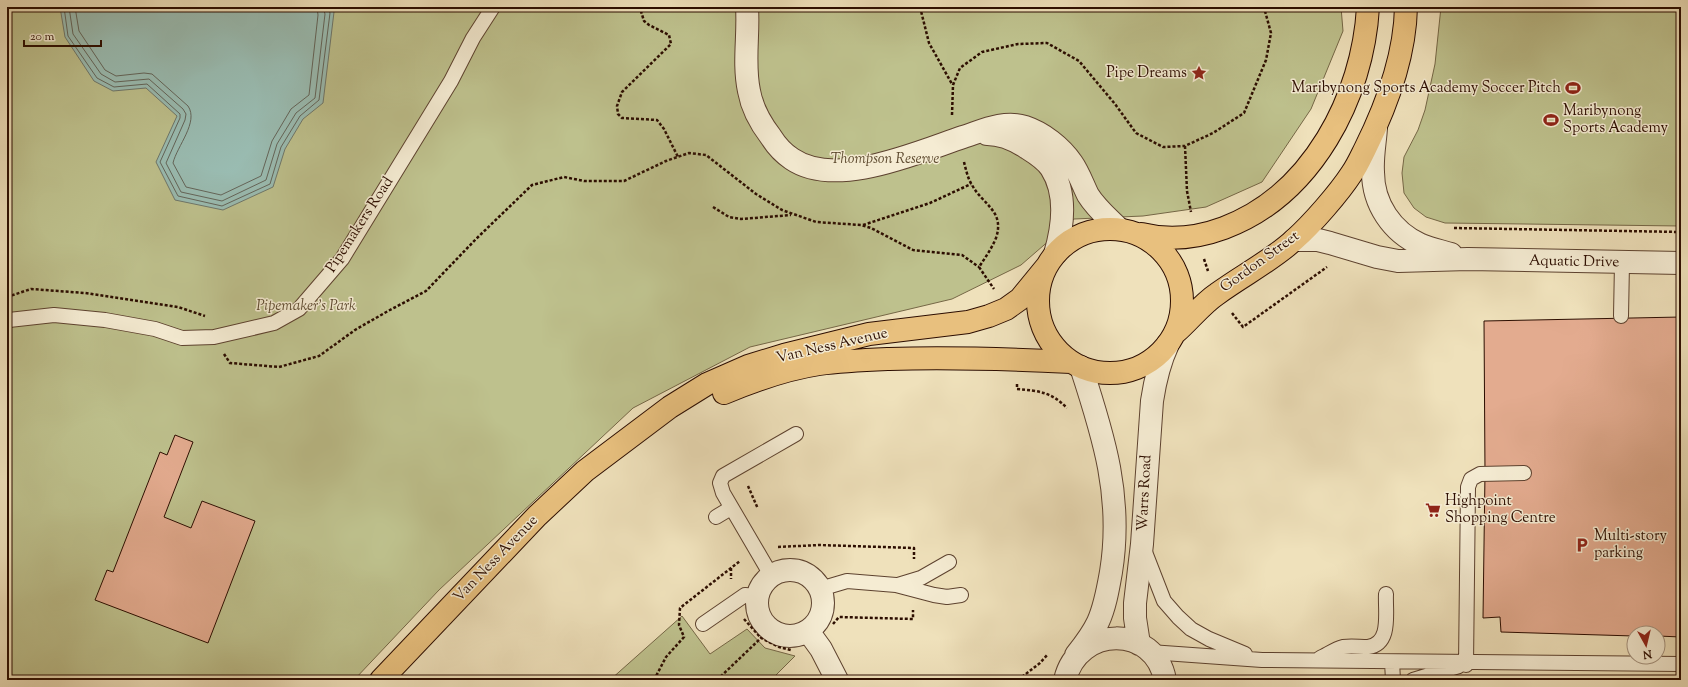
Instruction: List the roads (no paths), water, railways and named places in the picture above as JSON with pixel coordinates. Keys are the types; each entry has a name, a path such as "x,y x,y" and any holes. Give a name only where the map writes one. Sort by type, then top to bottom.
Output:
{"main road":[{"path":"1126,231 1154,237 1171,238 1196,236 1214,232 1238,223 1263,208 1286,191 1306,170 1322,148 1339,115 1360,64 1367,30 1368,7"},
{"name":"Gordon Street","path":"1076,364 1099,372 1119,372 1138,368 1154,358 1216,294 1257,268 1294,240 1323,210 1352,173 1376,128 1391,90 1398,62 1405,23 1406,7"},
{"name":"Van Ness Avenue","path":"381,680 537,516 585,471 670,407 707,384 748,366 784,355 855,338 968,322 1002,311 1020,299 1065,244 1077,236 1090,231 1104,229 1126,231"},
{"path":"1126,231 1153,242 1168,256 1178,275 1182,295 1182,309 1181,316 1171,340"},
{"path":"1051,260 1039,288 1038,300 1040,319 1046,335 1057,350 1076,364"},
{"name":"Van Ness Avenue","path":"620,446 681,411 750,382 819,364 859,360 940,358 1015,360 1076,364"}],"street":[{"path":"747,7 746,67 749,92 756,116 776,145 792,159 812,168 838,170 861,168 914,154 994,126 1008,125 1024,127 1044,136 1059,148 1072,163 1089,196 1097,207 1126,231"},
{"name":"Aquatic Drive","path":"1376,128 1373,171 1374,189 1381,207 1392,224 1405,236 1422,246 1468,259"},
{"path":"963,137 979,134 1002,136 1017,142 1041,157 1050,168 1061,198 1061,220 1058,241 1051,260"},
{"name":"Aquatic Drive","path":"1294,240 1318,240 1330,242 1377,257 1398,261 1468,259 1681,263"},
{"name":"Warrs Road","path":"1144,648 1135,618 1135,603 1142,544 1152,401 1157,373 1171,340"},
{"name":"Warrs Road","path":"1066,671 1091,635 1098,621 1104,603 1114,557 1115,527 1114,495 1103,439 1076,364"},
{"path":"796,570 811,577 820,589 824,603 823,611 819,619 808,631 798,635 780,635 770,631 763,623 758,614 757,596 760,588 771,576 779,571 796,570"},
{"path":"808,631 821,649 837,680"},
{"path":"1066,671 1089,645 1106,638 1122,638 1144,648 1159,662 1165,680"}],"lane":[{"name":"Pipemakers Road","path":"7,322 9,320 54,315 105,320 155,329 182,338 214,337 274,323 299,309 342,259 451,81 473,38 493,7"},
{"path":"1621,316 1622,263"},
{"path":"771,576 731,508 723,493 720,483 723,476 796,434"},
{"path":"1466,663 1468,487 1470,479 1475,475 1485,473 1524,473"},
{"path":"716,517 731,508"},
{"path":"1142,544 1164,601 1178,617 1191,629 1209,639 1262,660"},
{"path":"896,585 921,578 950,562"},
{"path":"820,589 847,581 896,585 947,597 961,595"},
{"path":"1316,660 1341,647 1369,647 1378,644 1382,640 1385,631 1386,594"},
{"path":"703,624 745,595 757,596"},
{"path":"1144,648 1262,660 1681,664"},
{"path":"1392,662 1393,680"},
{"path":"1413,680 1466,663"}],"water":[{"path":"60,7 331,7 334,12 323,103 303,119 285,149 273,187 223,210 175,200 156,162 177,116 146,88 113,91 94,81 65,37"}],"place":[{"name":"Pipe Dreams","path":"1199,73"},
{"name":"Maribynong Sports Academy Soccer Pitch","path":"1573,88"},
{"name":"Maribynong Sports Academy","path":"1551,120"},
{"name":"Highpoint Shopping Centre","path":"1433,510"},
{"name":"Multi-story parking","path":"1582,545"}],"park label":[{"name":"Thompson Reserve","path":"885,159"},
{"name":"Pipemaker's Park","path":"306,306"}]}
